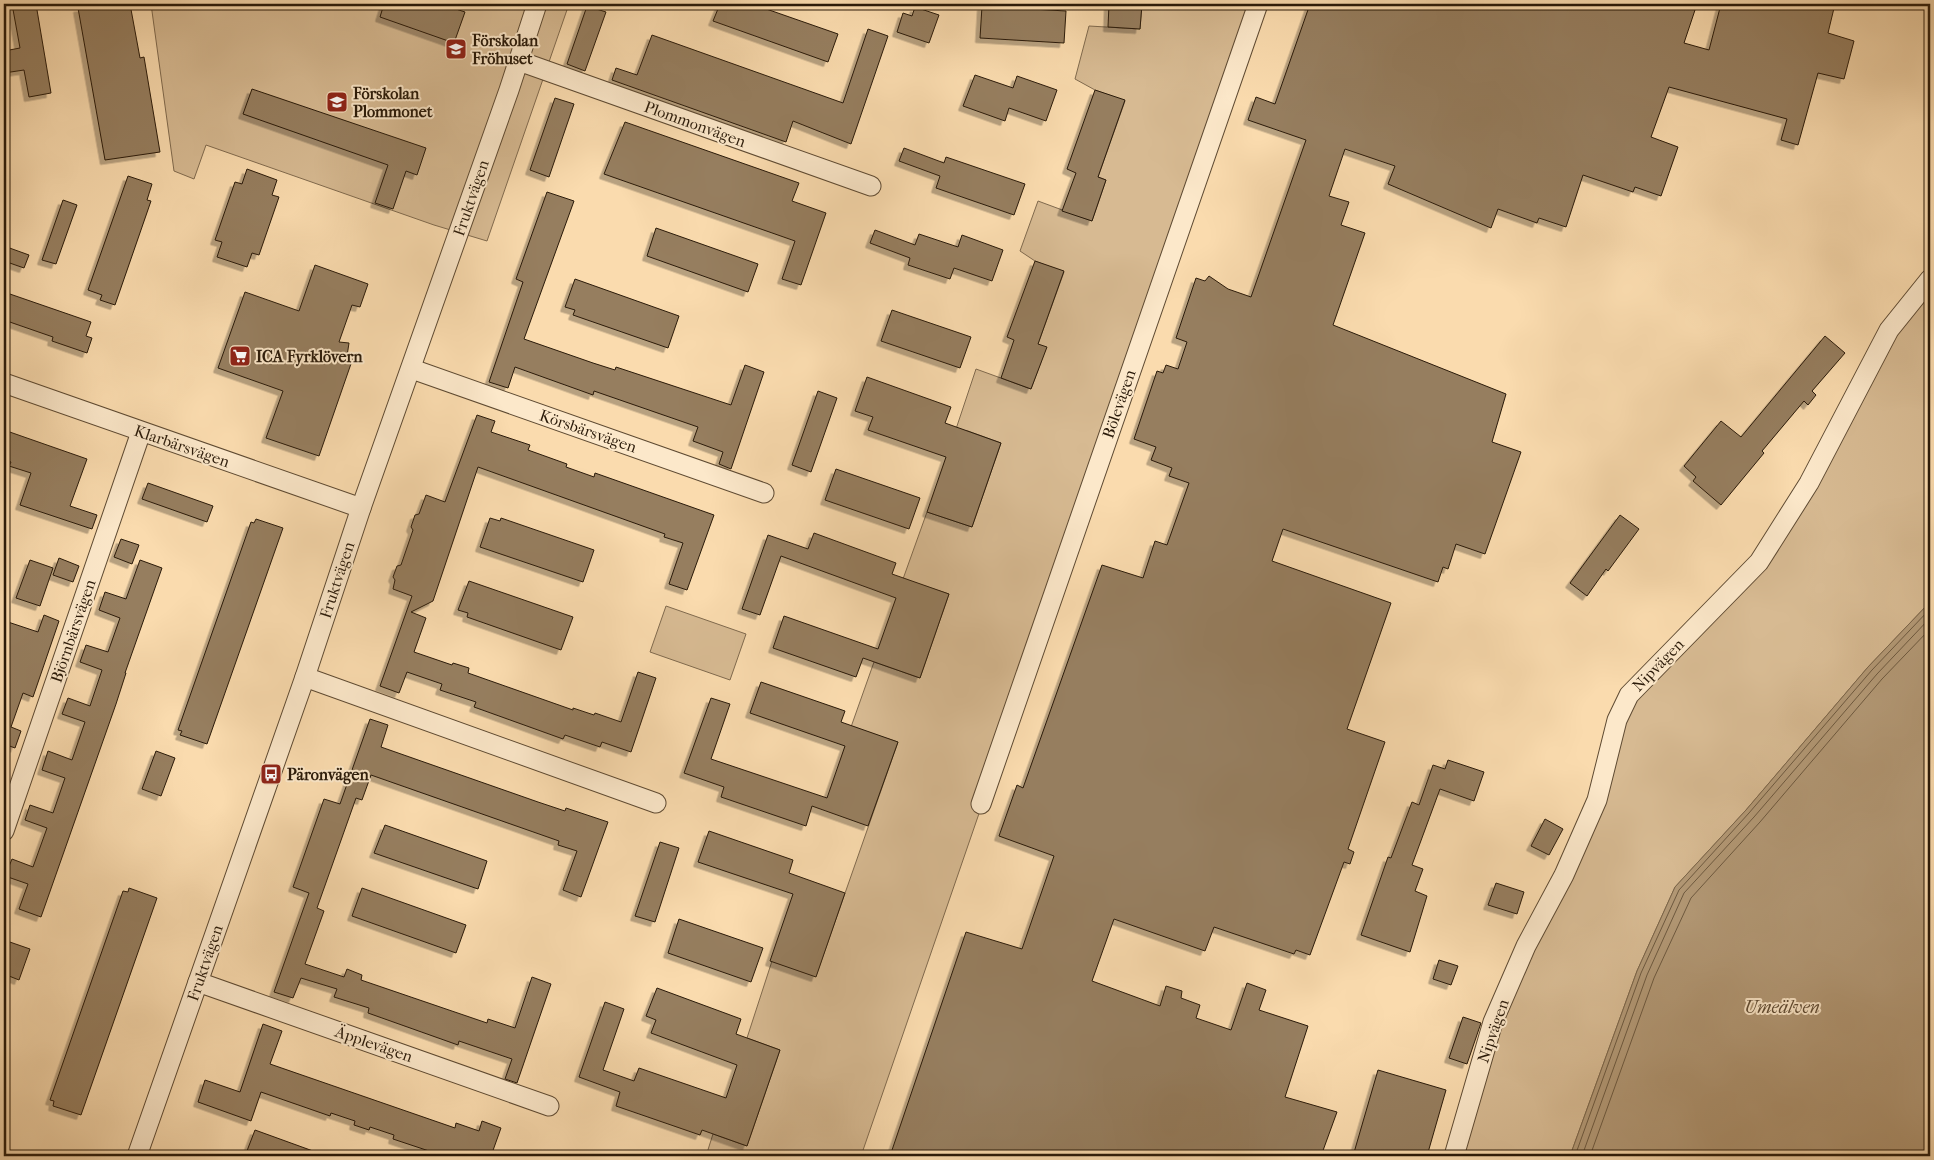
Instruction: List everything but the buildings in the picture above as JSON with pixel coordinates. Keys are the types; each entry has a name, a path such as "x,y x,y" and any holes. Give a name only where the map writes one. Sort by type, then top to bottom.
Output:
{"street":[{"name":"Fruktvägen","path":"137,1156 305,677 361,508 519,61 537,4"},
{"name":"Bölevägen","path":"981,804 1258,4"},
{"name":"Plommonvägen","path":"519,61 871,186"},
{"name":"Nipvägen","path":"1454,1156 1493,1022 1526,946 1564,875 1596,800 1617,720 1629,695 1758,562 1809,483 1889,330 1930,279"},
{"name":"Körsbärsvägen","path":"412,368 764,493"},
{"name":"Klarbärsvägen","path":"4,383 361,508"},
{"name":"Björnbärsvägen","path":"4,831 141,432"},
{"path":"305,677 656,803"},
{"name":"Äpplevägen","path":"198,982 549,1106"}],"shaded area":[{"path":"151,4 569,4 487,241 434,225 206,145 194,179 174,171"},
{"path":"1142,4 1258,4 861,1156 706,1156 713,1134 747,1146 780,1050 747,1038 772,961 816,976 898,742 851,727 874,662 920,678 949,594 903,579 927,512 972,527 1001,443 968,431 956,429 976,369 1031,389 1046,348 1038,344 1064,272 1035,261 1020,251 1038,201 1092,221 1106,180 1098,177 1125,101 1095,90 1075,79 1089,26 1140,29"},
{"path":"1930,279 1930,602 1868,667 1746,810 1675,887 1637,971 1570,1156 1454,1156 1493,1022 1564,875 1617,720 1759,562 1889,330"},
{"path":"666,606 746,634 730,680 650,652"}],"water":[{"name":"Umeälven","path":"1930,602 1930,1156 1570,1156 1637,971 1675,887 1746,810 1868,667"}],"place":[{"name":"Förskolan Fröhuset","path":"456,49"},
{"name":"Förskolan Plommonet","path":"337,102"},
{"name":"ICA Fyrklövern","path":"240,356"},
{"name":"Päronvägen","path":"271,774"}]}
